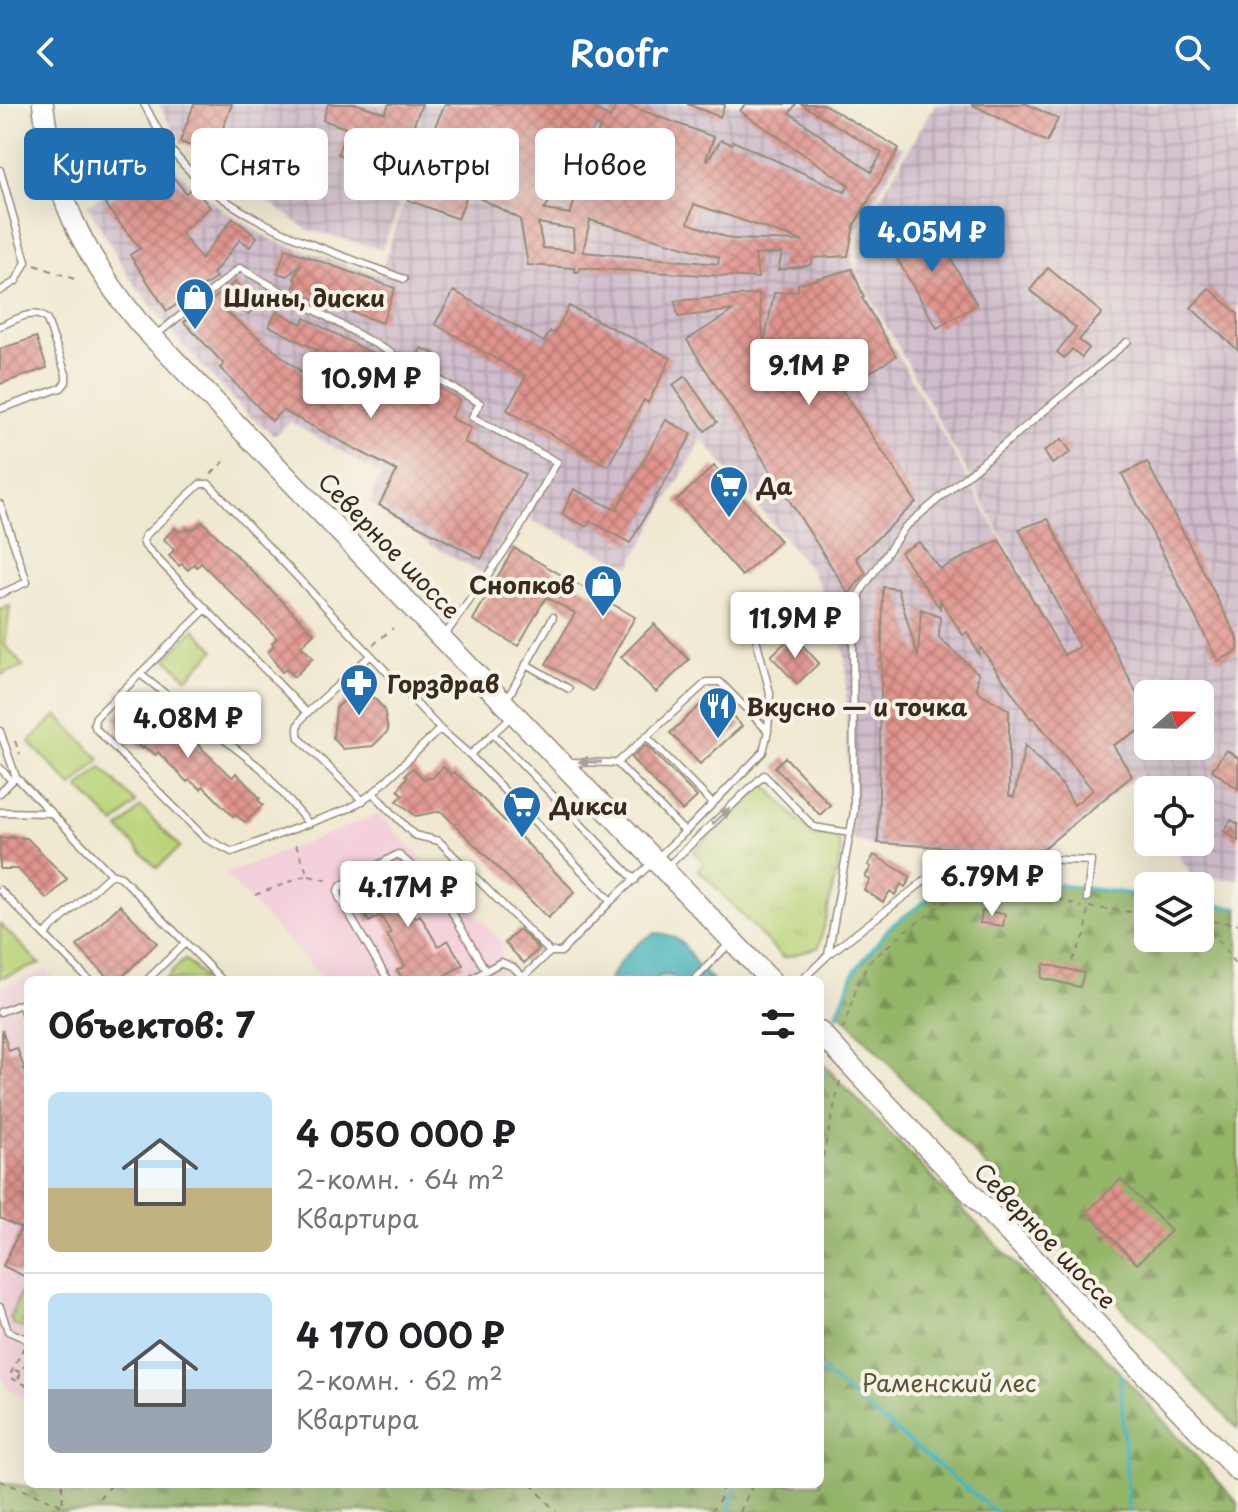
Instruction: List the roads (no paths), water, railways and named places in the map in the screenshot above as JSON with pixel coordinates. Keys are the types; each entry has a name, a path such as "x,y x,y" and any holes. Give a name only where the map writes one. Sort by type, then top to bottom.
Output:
{"main road":[{"name":"Северное шоссе","path":"43,104 47,145 66,210 98,269 118,297 153,338 766,976"},
{"name":"Северное шоссе","path":"824,1036 1238,1471"}],"lane":[{"path":"144,104 169,148 208,188 259,221 404,279"},
{"path":"0,170 26,262 16,281 0,291"},
{"path":"153,338 240,268 480,403 472,417 557,462 516,535 443,638"},
{"path":"0,326 35,313 42,314 47,320 66,382 61,388 0,409"},
{"path":"828,955 854,811 853,627 861,591 905,527 1127,342"},
{"path":"307,713 145,546 145,536 204,482 440,729 470,755 611,901"},
{"path":"0,504 27,582 0,594"},
{"path":"206,609 96,717 94,723 96,729 205,838 228,851 238,852 363,801 440,729"},
{"path":"660,865 685,832 763,752 768,731 770,693 751,619 790,615 839,629 853,627"},
{"path":"470,755 493,734 510,708 526,664 553,617"},
{"path":"363,801 299,738 297,729 307,713 368,653"},
{"path":"526,664 569,689"},
{"path":"140,674 262,769 309,824"},
{"path":"562,762 617,763 707,682 720,682 768,731"},
{"path":"0,731 14,779"},
{"path":"493,734 635,880"},
{"path":"646,736 713,804"},
{"path":"617,763 685,832"},
{"path":"0,768 52,813 111,874 121,877 218,976"},
{"path":"524,976 550,952 561,952 635,880 660,865 764,775 814,827 850,833"},
{"path":"0,793 14,779"},
{"path":"373,793 414,835 439,841 550,952"},
{"path":"0,812 52,813"},
{"path":"386,976 339,897 338,890 394,855 403,856 438,888 486,971"},
{"path":"806,976 828,955 949,862 963,856 1091,861 1087,898"},
{"path":"45,934 111,874"},
{"path":"0,890 85,976"},
{"path":"698,976 732,941"},
{"path":"151,976 185,943"},
{"path":"477,976 501,962 513,967 520,976"},
{"path":"0,1012 21,1004 24,1013"},
{"path":"0,1307 8,1331 24,1338"}],"water":[{"path":"656,933 668,935 684,945 708,976 611,976 641,941"}],"waterway":[{"path":"835,1019 854,972 890,927 949,884 983,876 1134,894"},
{"path":"1214,905 1238,908"},
{"path":"824,1373 996,1512"},
{"path":"1120,1373 1129,1512"},
{"path":"728,1512 736,1488"}],"place":[{"name":"Шины, диски","path":"195,331"},
{"name":"Да","path":"729,519"},
{"name":"Снопков","path":"603,618"},
{"name":"Горздрав","path":"359,717"},
{"name":"Вкусно — и точка","path":"718,740"},
{"name":"Дикси","path":"522,839"}],"park label":[{"name":"Раменский лес","path":"949,1382"}]}
